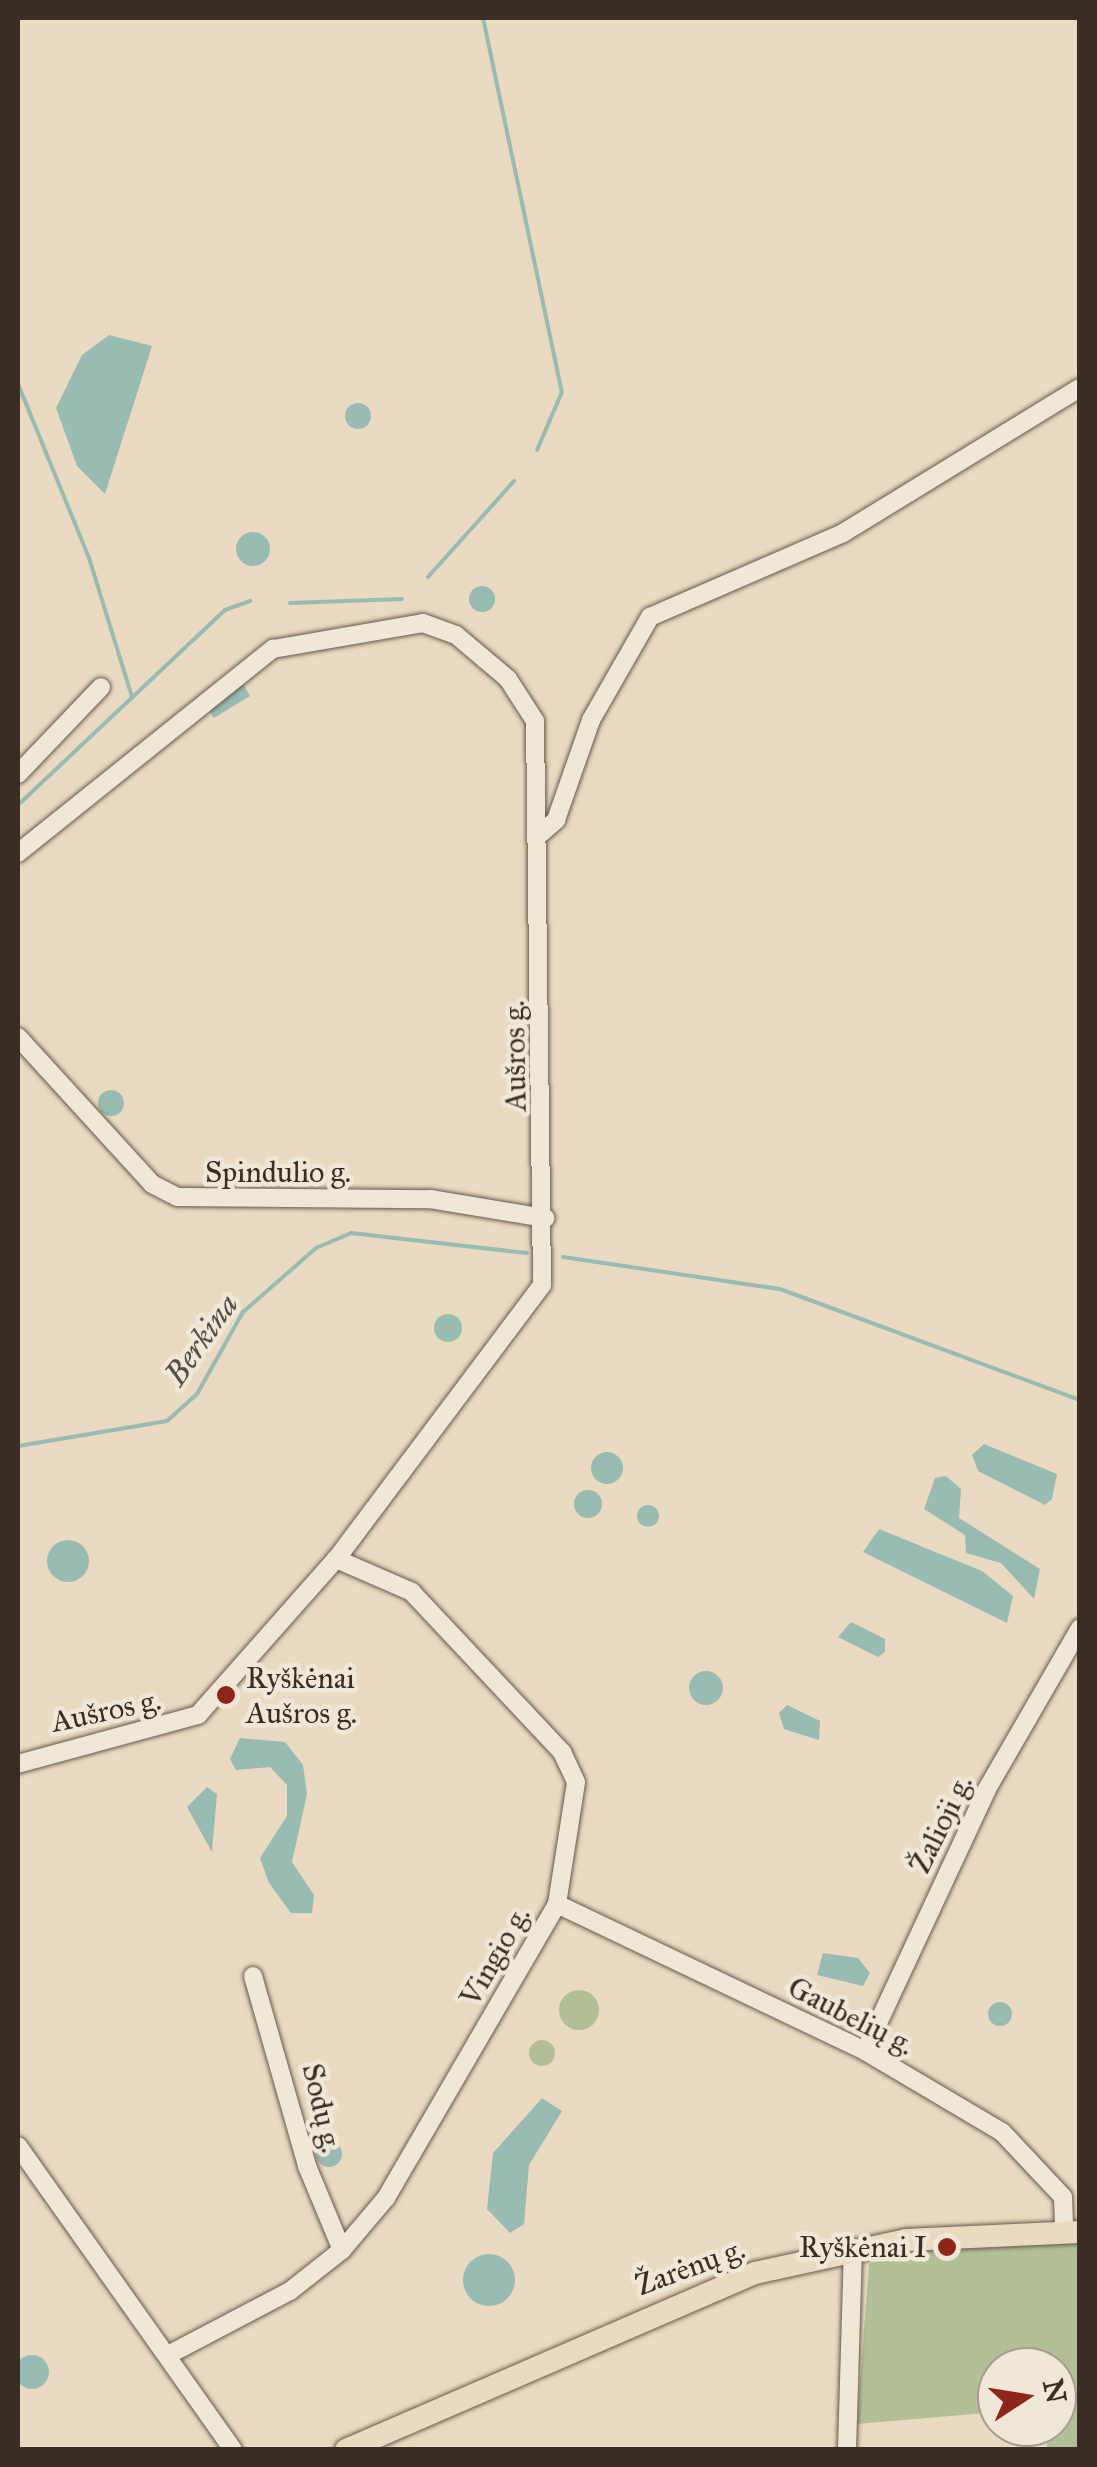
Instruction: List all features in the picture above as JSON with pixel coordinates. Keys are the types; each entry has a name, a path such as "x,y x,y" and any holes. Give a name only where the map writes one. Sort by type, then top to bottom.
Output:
{"main road":[{"name":"Žarėnų g.","path":"346,2450 665,2306 854,2248 1072,2232"}],"street":[{"path":"539,836 556,820 591,720 650,617 842,534 1080,388"},
{"name":"Aušros g.","path":"18,853 246,662 423,623 456,635 495,668 536,721 545,1218 542,1285 336,1559 198,1714 18,1764"},
{"path":"18,774 101,687"},
{"name":"Spindulio g.","path":"18,1037 152,1184 177,1197 430,1199 545,1218"},
{"name":"Vingio g.","path":"168,2355 290,2291 342,2250 386,2198 557,1904 576,1782 562,1752 412,1592 336,1559"},
{"name":"Žalioji g.","path":"865,2050 986,1789 1080,1628"},
{"name":"Gaubelių g.","path":"557,1904 865,2050 1033,2156 1064,2197 1072,2232"},
{"name":"Sodų g.","path":"253,1976 306,2166 342,2250"},
{"path":"18,2146 233,2450"},
{"path":"848,2450 854,2248"}],"green space":[{"path":"579,1990 593,1996 599,2010 593,2024 579,2030 565,2024 559,2010 565,1996"},
{"path":"542,2040 551,2044 555,2053 551,2062 542,2066 533,2062 529,2053 533,2044"},
{"path":"1079,2241 1079,2449 1047,2447 1077,2447 1077,2347 977,2347 977,2414 857,2424 869,2264 916,2251"}],"water":[{"path":"109,335 152,346 105,494 77,466 56,408 82,355"},
{"path":"358,403 367,407 371,416 367,425 358,429 349,425 345,416 349,407"},
{"path":"253,532 265,537 270,549 265,561 253,566 241,561 236,549 241,537"},
{"path":"482,586 491,590 495,599 491,608 482,612 473,608 469,599 473,590"},
{"path":"241,680 250,696 214,718 208,709"},
{"path":"111,1090 120,1094 124,1103 120,1112 111,1116 102,1112 98,1103 102,1094"},
{"path":"448,1314 458,1318 462,1328 458,1338 448,1342 438,1338 434,1328 438,1318"},
{"path":"984,1444 1057,1474 1052,1499 1045,1505 978,1471 972,1455"},
{"path":"607,1452 618,1457 623,1468 618,1479 607,1484 596,1479 591,1468 596,1457"},
{"path":"946,1476 961,1489 959,1518 1040,1569 1034,1599 1001,1563 966,1553 965,1535 924,1509 935,1478"},
{"path":"588,1490 598,1494 602,1504 598,1514 588,1518 578,1514 574,1504 578,1494"},
{"path":"648,1505 656,1508 656,1524 648,1527 640,1524 637,1516 640,1508"},
{"path":"879,1529 982,1571 1013,1596 1007,1623 863,1552"},
{"path":"68,1540 83,1546 89,1561 83,1576 68,1582 53,1576 47,1561 53,1546"},
{"path":"851,1622 885,1639 885,1652 878,1657 838,1637"},
{"path":"706,1671 718,1676 723,1688 718,1700 706,1705 694,1700 689,1688 694,1676"},
{"path":"787,1705 820,1721 819,1740 784,1729 779,1713"},
{"path":"240,1738 285,1742 303,1765 307,1794 292,1862 314,1895 312,1913 291,1913 269,1883 260,1858 287,1816 287,1785 270,1767 236,1770 230,1759"},
{"path":"207,1787 217,1794 212,1852 187,1807"},
{"path":"823,1953 858,1958 870,1973 863,1986 817,1975"},
{"path":"1000,2002 1009,2005 1009,2023 1000,2026 991,2023 988,2014 991,2005"},
{"path":"542,2098 562,2111 529,2165 524,2224 510,2233 487,2209 493,2153"},
{"path":"329,2141 338,2145 342,2154 338,2163 329,2167 320,2163 316,2154 320,2145"},
{"path":"489,2254 507,2262 515,2280 507,2298 489,2306 471,2298 463,2280 471,2262"},
{"path":"32,2355 44,2360 49,2372 44,2384 32,2389 20,2384 15,2372 20,2360"}],"waterway":[{"path":"483,18 562,392 537,450"},
{"path":"18,384 89,558 132,697"},
{"path":"428,577 514,481"},
{"path":"290,603 402,599"},
{"path":"18,805 225,610 250,601"},
{"name":"Berkina","path":"18,1446 167,1421 197,1394 243,1312 316,1248 351,1233 527,1253"},
{"name":"Berkina","path":"563,1257 780,1289 1080,1400"}],"place":[{"name":"Ryškėnai Aušros g.","path":"226,1695"},
{"name":"Ryškėnai I","path":"947,2247"}]}
